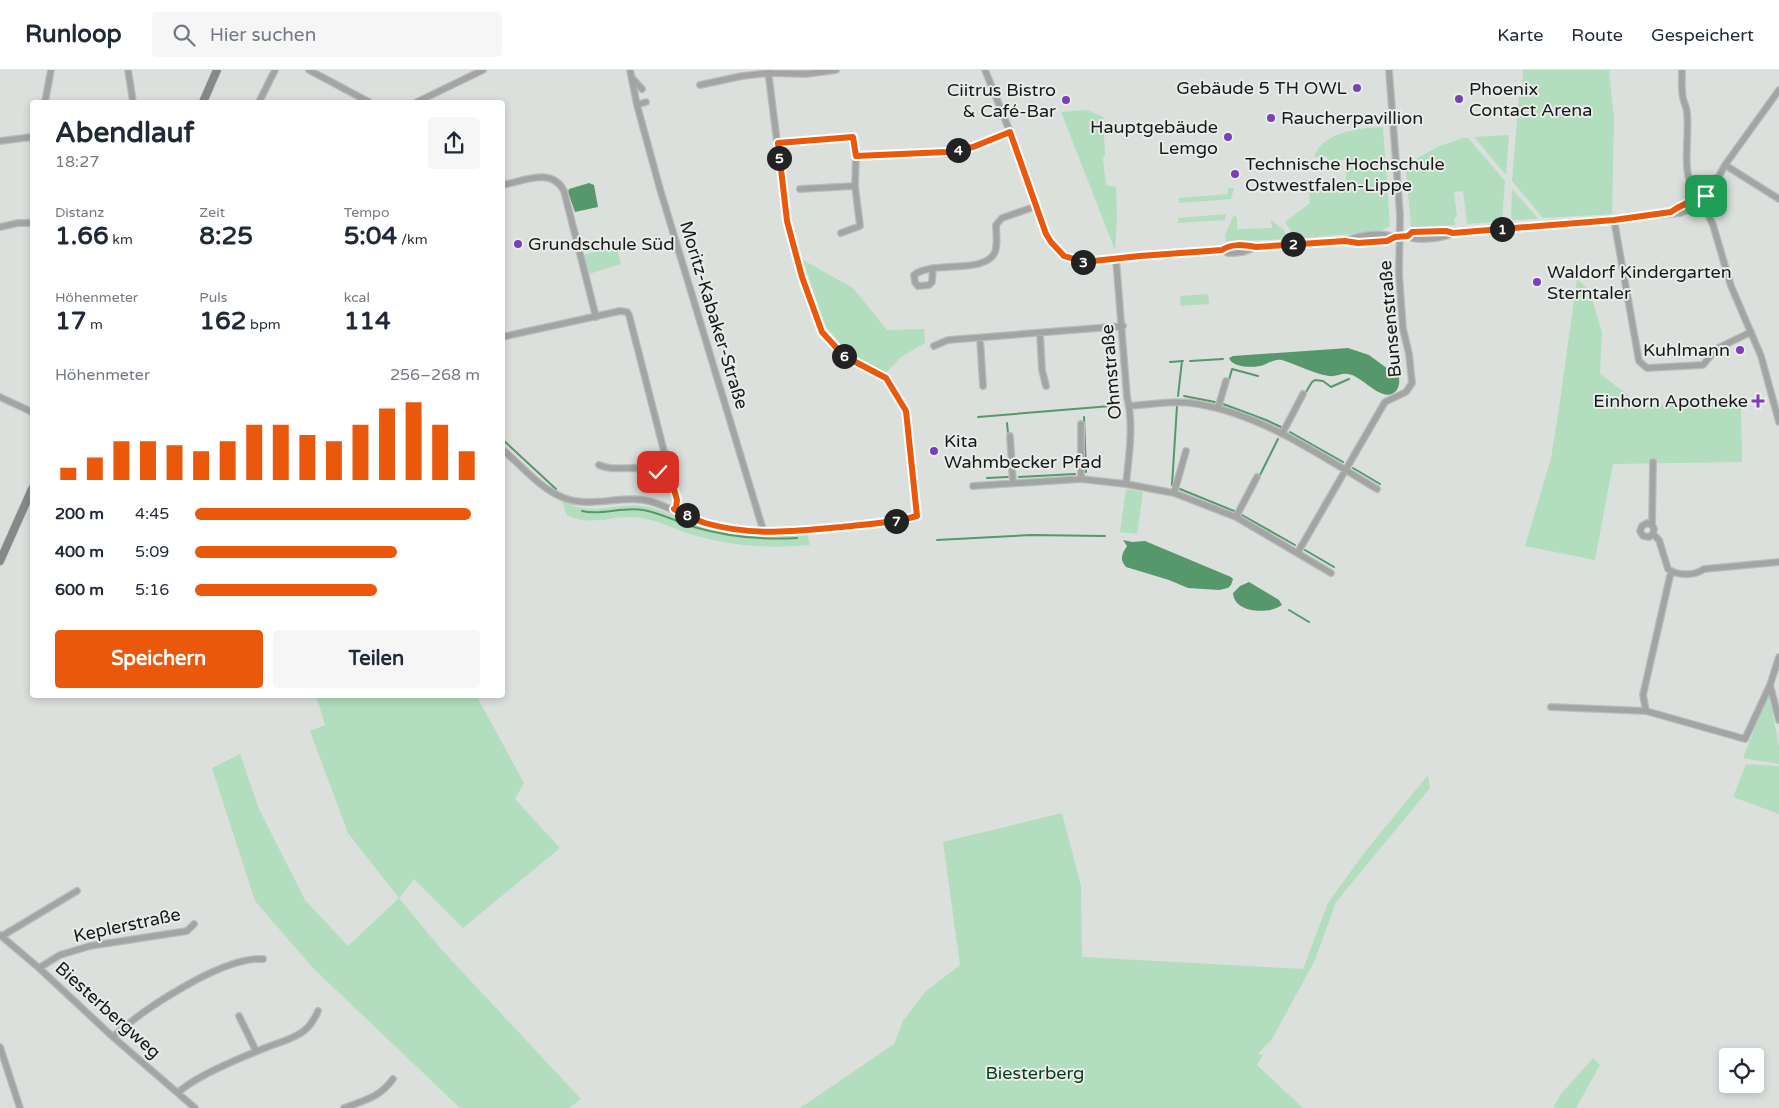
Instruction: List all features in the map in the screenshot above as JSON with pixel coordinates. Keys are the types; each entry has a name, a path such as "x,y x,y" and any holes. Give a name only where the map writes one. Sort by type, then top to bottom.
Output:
{"street":[{"path":"45,100 51,70"},
{"path":"128,70 133,100"},
{"path":"204,100 217,70"},
{"path":"260,100 275,70"},
{"path":"309,70 364,100"},
{"path":"421,100 482,70"},
{"name":"Moritz-Kabaker-Straße","path":"630,70 637,105 660,189 764,533"},
{"path":"700,85 768,72 806,74 836,70"},
{"path":"985,70 1010,132 1046,234 1064,256 1084,262 1222,250 1227,246 1244,245 1256,247 1345,241 1356,237 1387,234 1397,237 1408,236 1412,232 1446,231 1453,233 1614,220 1681,212 1699,198 1714,178 1719,176 1779,90"},
{"name":"Bunsenstraße","path":"1345,470 1385,402 1406,392 1412,383 1409,354 1403,328 1399,274 1397,237 1400,215 1389,70"},
{"path":"1682,70 1682,96 1687,111 1688,134 1686,144 1690,184 1699,198 1700,207 1704,205 1713,225 1731,286 1762,356 1779,422"},
{"path":"505,452 543,485 564,498 588,502 624,499 644,500 674,509 704,523 744,531 764,533 794,532 889,522 917,516 906,411 886,378 844,356 822,332 802,277 787,221 768,72"},
{"name":"Moritz-Kabaker-Straße","path":"632,78 642,89"},
{"path":"637,105 646,102"},
{"path":"856,156 946,152 973,147 1010,132"},
{"path":"0,141 30,137"},
{"path":"778,143 853,137 856,156 856,186 860,226 841,233"},
{"path":"1725,165 1779,199"},
{"path":"505,184 543,177 554,179 561,185 596,317"},
{"path":"800,189 856,186"},
{"path":"933,268 986,262 995,253 997,245 996,225 1002,218 1037,206"},
{"path":"1614,220 1639,361 1646,368 1703,365 1716,349 1751,332"},
{"path":"0,228 18,223 30,223"},
{"name":"Ohmstraße","path":"1116,259 1127,397 1130,406 1131,439 1126,484"},
{"path":"505,336 620,311 630,314 677,502 674,509"},
{"path":"934,346 948,340 1122,326"},
{"path":"1040,333 1042,370 1046,386"},
{"path":"980,338 983,386"},
{"path":"1218,408 1226,382"},
{"path":"1282,434 1303,394"},
{"path":"0,397 30,411"},
{"path":"1130,406 1181,402 1218,408 1247,418 1282,434 1377,489"},
{"path":"1081,424 1081,479"},
{"path":"1010,436 1013,483"},
{"path":"1174,493 1186,451"},
{"path":"1653,462 1653,534"},
{"path":"599,465 608,468 669,471"},
{"path":"1298,552 1345,470"},
{"path":"1236,517 1257,477"},
{"path":"973,486 1081,479 1126,484 1174,493 1236,517 1331,573"},
{"path":"0,561 30,493"},
{"path":"1652,525 1647,523 1642,526 1640,531 1643,536 1649,537 1653,534"},
{"path":"1653,534 1659,540 1668,569 1672,572 1696,574 1704,569 1779,562"},
{"path":"1646,711 1643,695 1672,572"},
{"path":"1551,707 1646,711 1745,739 1779,657"},
{"path":"1770,682 1779,683"},
{"path":"1770,682 1779,720"},
{"path":"1,935 77,891"},
{"name":"Keplerstraße","path":"39,968 60,955 90,946 187,931 194,924"},
{"name":"Biesterbergweg","path":"1,935 113,1037 195,1108"},
{"path":"113,1037 144,1011 206,976 240,961 263,959"},
{"path":"178,1093 187,1085 256,1051 304,1031 313,1021 318,1011"},
{"path":"239,1016 256,1051"},
{"path":"0,1047 20,1108"},
{"path":"344,1108 360,1105 385,1090 393,1080"}],"green space":[{"path":"1523,70 1609,70 1614,119 1612,214 1543,218 1512,181"},
{"path":"1087,110 1103,117 1105,154 1103,159 1106,185 1116,187 1115,250 1061,112"},
{"path":"1383,127 1390,226 1381,231 1296,239 1285,222 1310,203 1309,189 1345,186 1348,160 1328,160 1327,156 1315,157 1315,153 1320,146 1329,139 1343,133 1359,129"},
{"path":"1509,135 1506,175 1474,137"},
{"path":"1468,138 1505,181 1502,221 1467,224 1463,191 1454,192 1457,217 1454,218 1455,225 1414,228 1411,226 1405,162 1413,161 1437,147"},
{"path":"1229,188 1234,188 1231,199 1179,203 1179,198 1227,194"},
{"path":"1512,189 1537,219 1513,220 1511,216"},
{"path":"1226,214 1225,220 1178,223 1178,218"},
{"path":"1234,215 1237,217 1237,229 1272,228 1271,220 1284,230 1287,239 1226,242 1225,235"},
{"path":"616,245 621,264 589,274 584,255"},
{"path":"803,260 853,288 887,330 924,329 925,343 901,357 885,374 847,351 825,326"},
{"path":"1577,279 1589,290 1602,332 1600,374 1642,405 1741,402 1742,462 1613,464 1595,560 1525,546 1551,458"},
{"path":"1208,294 1209,304 1181,306 1180,296"},
{"path":"1126,489 1143,492 1137,534 1120,532"},
{"path":"561,499 574,506 591,509 626,505 649,507 705,525 748,533 763,535 807,534 810,545 743,545 717,541 642,518 577,519 567,515"},
{"path":"1769,692 1779,747 1779,764 1743,758"},
{"path":"317,698 478,698 524,783 515,799 560,848 463,928 414,879 399,898 348,833 310,731 325,725"},
{"path":"240,754 259,809 305,900 348,946 399,898 441,949 581,1099 569,1108 460,1108 312,967 255,901 212,768"},
{"path":"1746,764 1779,766 1779,814 1733,797"},
{"name":"Biesterberg","path":"1428,775 1430,788 1336,902 1315,960 1272,1039 1258,1054 1263,1055 1257,1065 1303,1108 800,1108 894,1044 903,1021 925,992 960,965 943,842 1062,813 1081,886 1082,957 1303,969 1328,903 1364,853"},
{"path":"1593,1058 1600,1065 1576,1108 1553,1108 1561,1094"}],"shaded area":[{"path":"589,183 594,185 598,207 575,212 568,192 569,189"},
{"path":"1348,348 1369,355 1398,374 1399,383 1397,390 1390,394 1384,394 1348,374 1323,375 1282,360 1276,360 1260,366 1247,367 1234,363 1229,358 1233,356"},
{"path":"1123,540 1132,542 1145,541 1231,577 1233,579 1231,585 1228,588 1219,590 1188,588 1126,567 1122,561 1122,556 1127,546"},
{"path":"1249,582 1279,600 1282,605 1261,611 1239,605 1233,593 1240,586"}],"waterway":[{"path":"1190,361 1223,359"},
{"path":"1178,396 1182,361"},
{"path":"1170,362 1183,361"},
{"path":"1229,380 1232,369 1258,376"},
{"path":"1306,392 1315,380 1323,381 1331,387 1349,379"},
{"path":"1184,396 1215,402"},
{"path":"1223,404 1281,427"},
{"path":"978,417 1111,406"},
{"path":"1172,485 1177,406"},
{"path":"1084,417 1086,472"},
{"path":"1007,423 1008,433"},
{"path":"1290,432 1343,462"},
{"path":"1259,477 1278,439"},
{"path":"505,442 556,489"},
{"path":"1353,468 1380,484"},
{"path":"1019,477 1075,474"},
{"path":"987,478 1008,477"},
{"path":"1180,489 1234,511"},
{"path":"582,511 643,510 694,527 720,533 771,539 797,538"},
{"path":"1242,515 1295,545"},
{"path":"937,540 1031,535 1105,536"},
{"path":"1305,550 1334,567"},
{"path":"1289,610 1309,622"}],"place":[{"name":"Gebäude 5 TH OWL","path":"1357,88"},
{"name":"Phoenix Contact Arena","path":"1459,99"},
{"name":"Ciitrus Bistro & Café-Bar","path":"1066,100"},
{"name":"Raucherpavillion","path":"1271,118"},
{"name":"Hauptgebäude Lemgo","path":"1228,137"},
{"name":"Technische Hochschule Ostwestfalen-Lippe","path":"1235,174"},
{"name":"Grundschule Süd","path":"518,244"},
{"name":"Waldorf Kindergarten Sterntaler","path":"1537,282"},
{"name":"Kuhlmann","path":"1740,350"},
{"name":"Einhorn Apotheke","path":"1758,401"},
{"name":"Kita Wahmbecker Pfad","path":"934,451"}],"route":[{"path":"658,472 669,471 677,502 674,509 704,523 744,531 794,532 889,522 917,516 906,411 886,378 844,356 822,332 802,277 787,221 778,143 853,137 856,156 946,152 973,147 1010,132 1046,234 1064,256 1084,262 1222,250 1227,246 1244,245 1256,247 1345,241 1358,243 1387,241 1395,237 1408,236 1412,232 1446,231 1453,233 1614,220 1671,212 1693,200 1694,196 1698,193 1706,196"}]}
